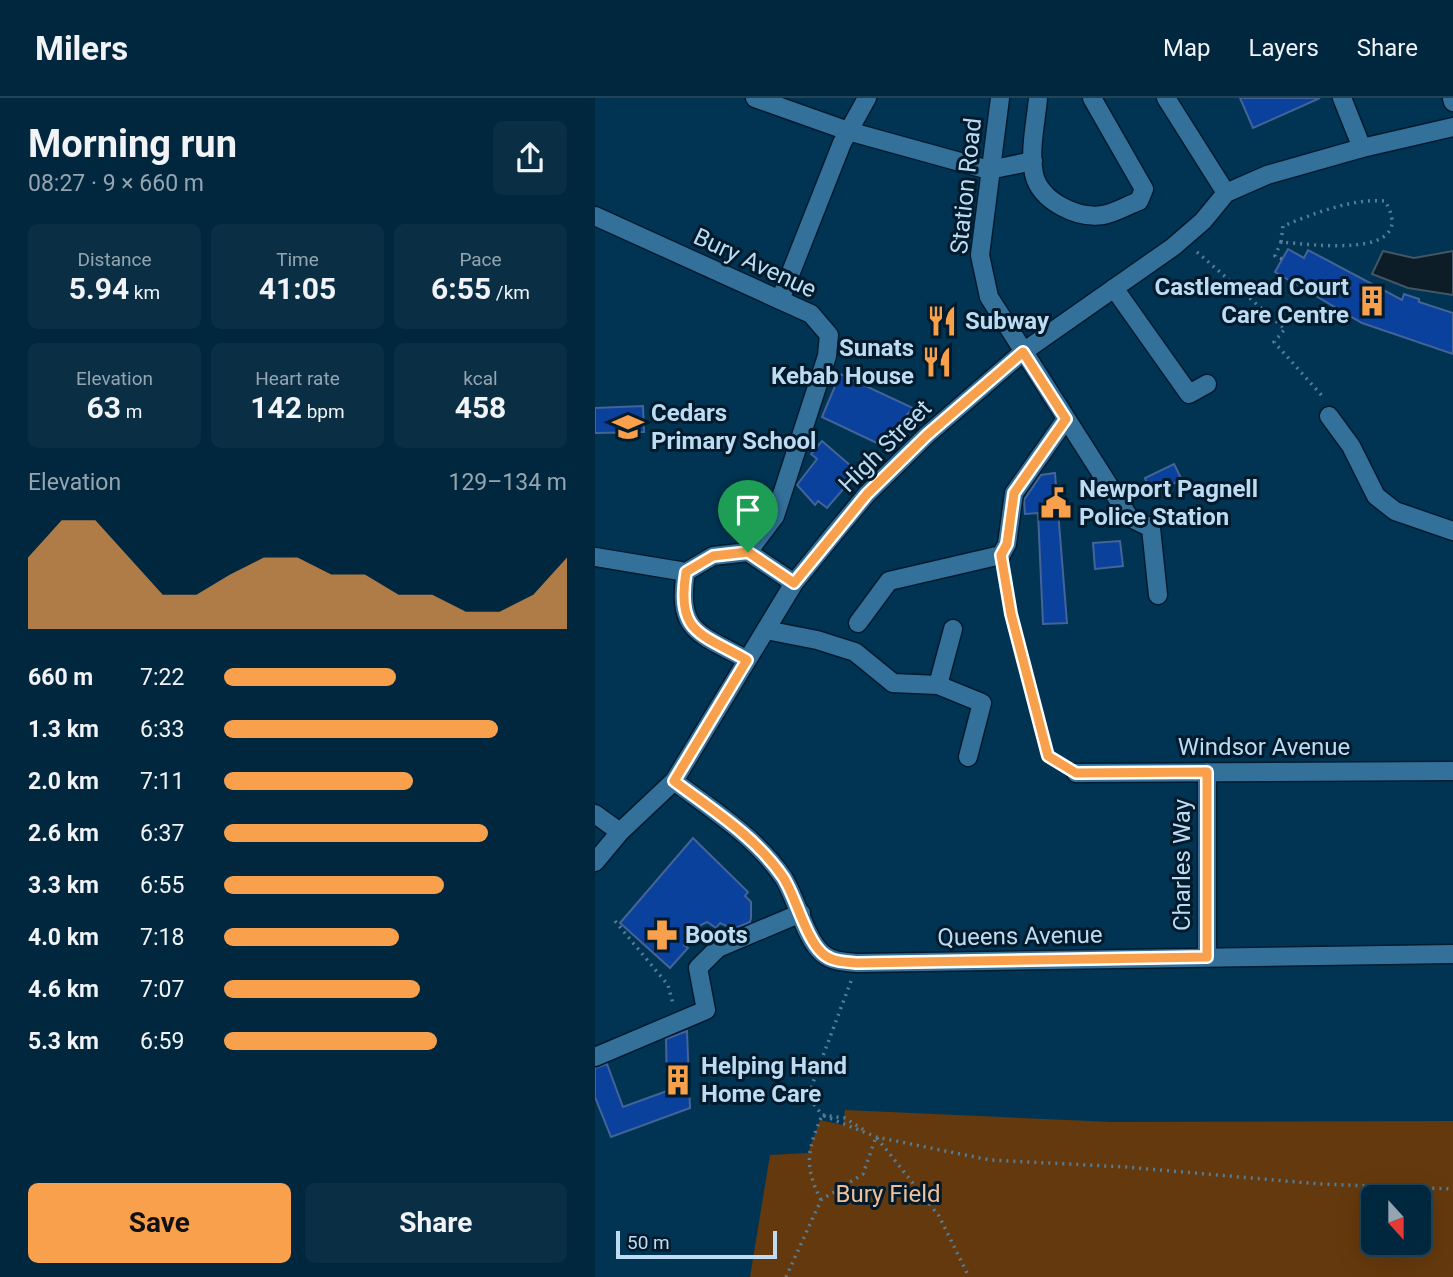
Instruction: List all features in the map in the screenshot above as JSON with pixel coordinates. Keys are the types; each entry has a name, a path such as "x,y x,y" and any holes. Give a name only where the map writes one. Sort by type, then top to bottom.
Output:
{"street":[{"path":"755,98 848,131 989,170 1033,161"},
{"path":"781,300 848,131 867,98"},
{"name":"Station Road","path":"1000,98 980,255 989,297 1129,517 1151,528 1158,595"},
{"path":"1038,98 1033,161 1035,177 1042,191 1060,206 1082,213 1103,215 1139,201 1144,189 1092,98"},
{"path":"1166,98 1226,193 1267,175 1362,148 1453,127"},
{"path":"1342,98 1362,148"},
{"name":"High Street","path":"595,862 620,832 674,781 794,583 867,494 927,435 1023,352 1182,239 1203,221 1226,193"},
{"name":"Bury Avenue","path":"595,216 811,314 828,335 827,356 775,516 748,552"},
{"path":"1114,288 1189,394 1207,383"},
{"path":"1329,416 1351,446 1376,496 1395,512 1453,531"},
{"path":"858,623 889,581 1001,555 1007,544 1014,493 1066,419"},
{"path":"595,557 686,572 713,556 748,552 794,583"},
{"path":"686,572 681,603 691,627 747,660"},
{"path":"938,685 953,629"},
{"path":"766,630 817,640 855,652 893,683 938,685 982,703 968,757"},
{"name":"Windsor Avenue","path":"1076,773 1453,771"},
{"name":"Charles Way","path":"1207,772 1207,957"},
{"name":"Queens Avenue","path":"674,781 723,817 764,854 783,877 822,953 835,960 858,963 1453,954"},
{"path":"595,814 620,832"},
{"path":"595,1056 706,1010 698,968 718,948 801,913"}],"path":[{"path":"1281,242 1360,246 1385,237 1391,229 1390,210 1385,201 1373,200 1315,214 1283,226 1281,242 1275,256 1282,259"},
{"path":"1182,239 1285,329 1274,342 1323,396 1329,416"},
{"path":"1001,555 1011,614 1048,756 1076,773"},
{"path":"615,921 668,985 679,1023"},
{"path":"858,963 808,1097 822,1115 876,1137 990,1160 1126,1167 1308,1183 1453,1189"},
{"path":"821,1200 810,1178 808,1153 822,1115"},
{"path":"786,1277 821,1200 863,1174 876,1137"},
{"path":"876,1137 939,1216 969,1277"}],"green space":[{"name":"Bury Field","path":"845,1110 1112,1122 1453,1121 1453,1277 750,1277 770,1155 808,1153 820,1120 843,1125"}],"water":[{"path":"1383,251 1414,258 1453,251 1453,295 1408,288 1372,274"}],"building":[{"path":"1240,98 1320,98 1253,128"},
{"name":"Castlemead Court Care Centre","path":"1288,249 1304,258 1308,250 1402,300 1404,294 1453,313 1453,354 1362,323 1275,272"},
{"path":"840,374 913,408 881,445 822,417"},
{"path":"643,406 644,432 595,433 595,408"},
{"path":"822,441 858,472 827,508 818,501 815,505 797,485 817,459 811,454"},
{"path":"1174,464 1182,480 1150,493 1145,478"},
{"path":"1055,473 1067,623 1043,624 1038,513 1025,514 1024,500 1041,475"},
{"path":"1120,541 1123,566 1095,569 1093,543"},
{"path":"693,838 748,892 745,896 751,902 751,918 750,922 733,929 720,923 716,928 707,922 701,925 684,945 688,948 670,968 620,923"},
{"name":"Helping Hand Home Care","path":"687,1031 690,1108 611,1137 595,1097 595,1068 607,1064 623,1107 667,1091 666,1039"}],"place":[{"name":"Castlemead Court Care Centre","path":"1372,301"},
{"name":"Subway","path":"942,321"},
{"name":"Sunats Kebab House","path":"937,362"},
{"name":"Cedars Primary School","path":"628,427"},
{"name":"Newport Pagnell Police Station","path":"1056,503"},
{"name":"Boots","path":"662,935"},
{"name":"Helping Hand Home Care","path":"678,1080"}],"route":[{"path":"1023,352 1066,419 1014,493 1007,544 1001,555 1011,614 1048,756 1076,773 1207,772 1207,957 858,963 835,960 822,953 783,877 764,854 723,817 674,781 747,660 691,627 681,603 686,572 713,556 748,552 794,583 867,494 927,435 1023,352"}]}
